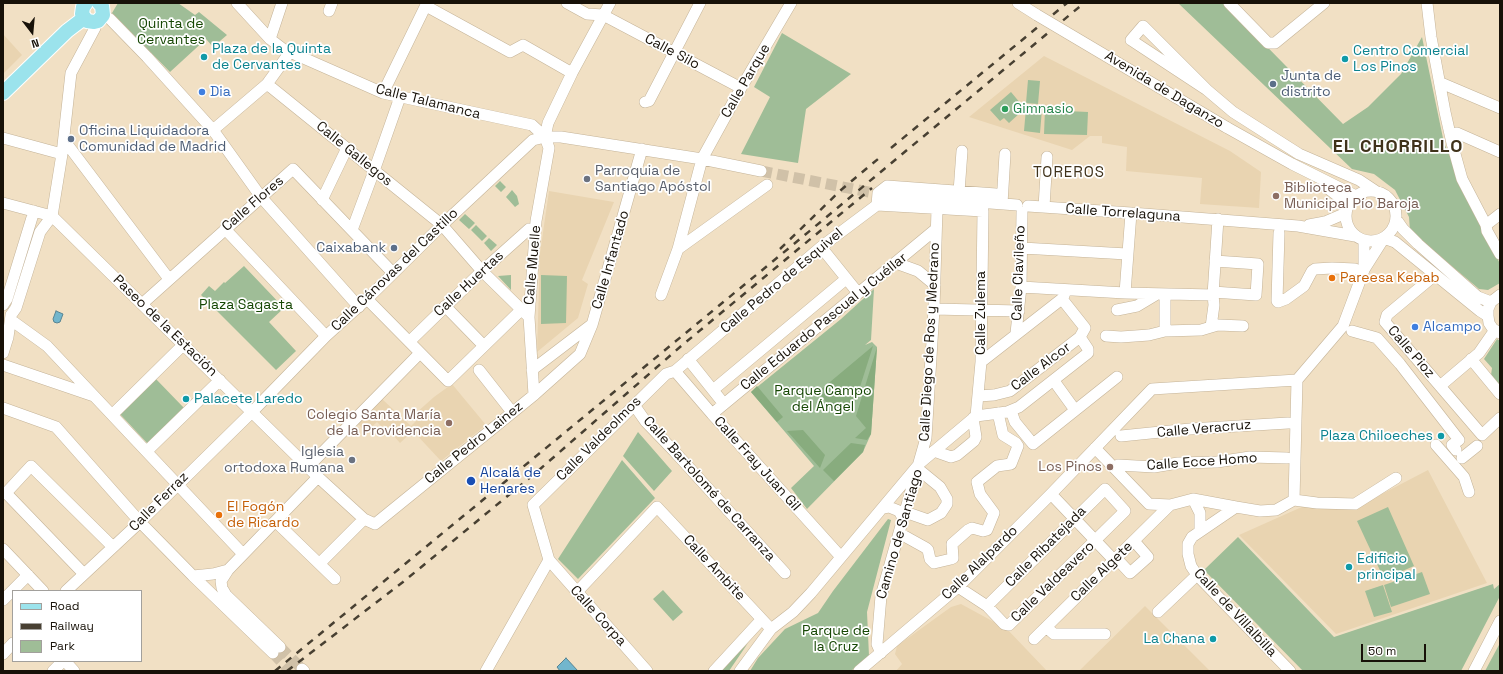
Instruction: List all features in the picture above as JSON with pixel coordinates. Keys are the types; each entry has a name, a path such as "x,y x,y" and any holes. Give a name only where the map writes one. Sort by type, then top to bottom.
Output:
{"main road":[{"path":"86,3 82,11 96,11"},
{"path":"3,93 67,31 96,11"}],"street":[{"name":"Calle Talamanca","path":"237,3 270,39 283,49 383,93 532,126 545,138"},
{"path":"270,39 282,3"},
{"path":"610,3 572,73 548,122 545,138 561,137 642,149 760,171"},
{"path":"645,102 649,101 700,3"},
{"name":"Calle Parque","path":"661,295 678,249 702,159 790,3"},
{"name":"Avenida de Daganzo","path":"1018,3 1226,127 1338,191 1356,196"},
{"path":"1230,3 1268,43 1275,43 1324,3"},
{"path":"1427,3 1431,38 1452,143 1462,178 1486,225 1487,231 1500,254"},
{"path":"383,93 426,4 510,52 523,45 572,73"},
{"name":"Calle Silo","path":"574,5 587,14 603,15 741,88"},
{"path":"6,313 16,308 40,232 52,216 64,140 71,73 95,28 96,11 110,19 147,57 213,130 261,197 359,307"},
{"path":"1207,90 1131,40 1143,26 1207,90 1233,112 1299,154 1360,180 1377,192"},
{"path":"213,130 267,84 290,52"},
{"path":"1441,83 1500,108"},
{"name":"Calle Gallegos","path":"267,84 442,225 482,271 525,314"},
{"path":"352,230 400,97"},
{"path":"1462,135 1500,152"},
{"path":"3,138 62,154"},
{"name":"Calle Cánovas del Castillo","path":"252,412 326,336 359,307 442,225 533,140 545,138"},
{"name":"Calle Muelle","path":"534,395 525,314 536,221 549,148 545,138"},
{"path":"64,140 169,279"},
{"path":"322,200 347,148"},
{"name":"Calle Infantado","path":"580,354 592,325 642,149"},
{"path":"959,192 962,151"},
{"path":"1002,204 1005,154"},
{"path":"1044,207 1047,157"},
{"name":"Calle Flores","path":"142,304 293,169 393,273"},
{"path":"1332,219 1337,208 1338,191 1349,176"},
{"path":"678,249 767,185"},
{"path":"937,209 877,205 878,193 887,186 996,194 1002,204"},
{"name":"Avenida de Daganzo","path":"1338,191 1347,210"},
{"path":"1298,226 1325,222 1332,219 1347,210 1356,196 1362,192 1377,192 1384,194 1394,205 1396,219 1403,230 1478,297 1496,299"},
{"name":"Calle Torrelaguna","path":"884,195 1002,204 1022,208 1044,207 1298,226 1360,238"},
{"path":"3,203 52,216"},
{"name":"Calle Pedro de Esquivel","path":"674,371 822,247 877,205"},
{"name":"Calle Clavileño","path":"1016,333 1021,287 1022,208"},
{"name":"Calle Zulema","path":"934,451 951,457 957,455 974,441 976,437 975,417 981,362 983,211 937,209"},
{"name":"Calle Diego de Ros y Medrano","path":"740,671 771,629 793,612 919,466 926,438 934,309 937,209"},
{"path":"1347,210 1346,221 1350,229 1360,238 1371,241 1384,238 1395,242 1488,316"},
{"path":"3,335 5,330 6,313 34,211"},
{"path":"1125,293 1131,213"},
{"path":"1486,225 1500,214"},
{"name":"Paseo de la Estación","path":"52,216 318,477 364,519"},
{"path":"1211,327 1214,305 1213,294 1218,219"},
{"path":"1360,270 1384,238 1392,230 1396,219"},
{"path":"225,229 326,336"},
{"name":"Calle Huertas","path":"410,341 482,271 529,229"},
{"name":"Calle Eduardo Pascual y Cuéllar","path":"712,414 936,230"},
{"path":"1279,233 1278,302 1286,299 1304,286 1312,271 1315,269 1332,268 1360,270"},
{"path":"1294,500 1297,380 1343,328 1360,270 1360,238"},
{"path":"822,247 858,293"},
{"path":"1022,248 1127,254"},
{"path":"1021,287 1064,294 1125,293 1256,295 1258,264 1215,261"},
{"path":"896,263 918,271 935,285"},
{"name":"Calle Pioz","path":"1436,275 1387,315 1385,322 1482,435 1500,418"},
{"name":"Calle Eduardo Pascual y Cuéllar","path":"713,390 846,278"},
{"path":"1064,294 1082,333"},
{"path":"981,362 1064,294"},
{"path":"1117,310 1137,306 1161,294"},
{"path":"1161,294 1165,331"},
{"path":"367,299 448,381 484,346 525,314"},
{"path":"1440,386 1479,353 1498,332 1489,323 1488,316 1488,309 1496,299"},
{"path":"446,306 484,346"},
{"path":"934,309 1019,311"},
{"path":"3,353 8,337 6,313"},
{"path":"6,313 48,346 243,554"},
{"name":"Calle Infantado","path":"532,370 592,325"},
{"path":"1106,336 1121,337 1149,335 1165,331 1201,330 1218,325 1243,326"},
{"path":"1352,331 1377,338 1400,364 1459,440 1452,445 1459,454 1476,446"},
{"name":"Calle Alcor","path":"975,417 1011,411 1019,407 1054,380 1088,353 1082,333 1010,391 994,395 978,396"},
{"path":"113,414 184,345"},
{"path":"308,467 420,353"},
{"name":"Calle Pedro Lainez","path":"364,519 375,524 534,395 580,354"},
{"path":"1471,359 1500,394"},
{"path":"688,360 724,404"},
{"path":"3,365 97,397"},
{"path":"479,370 512,412"},
{"name":"Calle Valdeolmos","path":"549,560 533,505 634,404 666,374 674,371"},
{"name":"Calle Fray Juan Gil","path":"674,371 841,557"},
{"path":"1011,411 1015,422 1032,444 1117,377"},
{"path":"147,451 220,380"},
{"name":"Calle Alcor","path":"1054,380 1076,410"},
{"name":"Calle Alalpardo","path":"858,671 958,586 1051,494 1152,389 1297,380"},
{"name":"Calle Bartolomé de Carranza","path":"634,404 646,422 785,573"},
{"path":"3,408 56,427 140,522 193,576 277,650 226,595 222,588 221,581 228,570 318,477"},
{"name":"Calle Ferraz","path":"67,590 140,522 252,412"},
{"path":"899,533 926,548 930,559 934,563 953,558 952,544 968,530 972,528 983,531 987,530 994,513 980,494 976,482 997,466 1011,464 1018,446 1016,443 1003,435 998,413"},
{"path":"883,508 889,507 904,515 928,520 942,513 948,499 940,487 919,466 934,451 975,417"},
{"name":"Calle Veracruz","path":"1121,436 1190,429 1288,423"},
{"path":"1436,445 1464,476 1469,492"},
{"path":"1095,448 1149,504 1170,505 1193,499 1260,511 1276,510 1294,500 1317,503 1354,504 1396,478"},
{"name":"Calle Ecce Homo","path":"1118,465 1154,467 1178,463 1217,462 1250,457 1287,458"},
{"path":"84,574 6,493 31,466 113,547"},
{"name":"Camino de Santiago","path":"881,652 877,644 881,596 919,466"},
{"name":"Calle Valdeavero","path":"958,586 987,606 1004,624 1009,625 1125,511 1105,489"},
{"name":"Calle Ribatejada","path":"987,606 1074,518 1105,489"},
{"path":"1051,494 1111,557 1116,558 1130,573 1148,557 1134,541"},
{"path":"1193,499 1200,513 1200,531"},
{"name":"Calle Algete","path":"1034,639 1170,505"},
{"path":"1200,531 1236,507"},
{"name":"Calle Ambite","path":"577,592 657,508 771,629"},
{"path":"320,563 364,519"},
{"path":"276,522 336,580"},
{"name":"Calle de Villalbilla","path":"1200,531 1192,537 1188,544 1188,554 1191,566 1197,575 1290,671"},
{"path":"3,549 42,590"},
{"path":"488,670 549,560"},
{"name":"Calle Corpa","path":"549,560 647,671"},
{"path":"193,576 213,574 228,570"},
{"path":"13,590 28,575"},
{"path":"1158,612 1197,575"},
{"path":"3,600 12,591"},
{"path":"714,671 762,620"},
{"path":"1474,671 1500,621"},
{"path":"1046,627 1054,634 1106,634"},
{"path":"3,654 12,645"},
{"path":"53,671 63,662"},
{"path":"65,662 74,671"}],"shaded area":[{"path":"3,34 22,55 3,74"},
{"path":"1044,56 1230,151 1261,172 1259,208 1200,204 1202,178 1126,171 1127,147 1102,143 1102,136 1090,136 1072,150 969,117"},
{"path":"549,191 614,202 582,280 588,284 578,318 537,352 540,253"},
{"name":"Colegio Santa María de la Providencia","path":"452,384 486,425 441,461 413,431 400,443 384,425 382,427 377,422 366,432 357,423 381,398 411,426 420,417 416,413"},
{"path":"1428,470 1487,583 1336,634 1239,535 1304,506 1355,508"},
{"path":"961,604 1007,629 1047,671 896,671 902,664 895,654 897,646 951,607"},
{"path":"1145,606 1210,671 1079,671"}],"green space":[{"name":"Quinta de Cervantes","path":"118,3 178,3 195,15 199,12 227,35 213,47 206,39 170,72 112,13"},
{"path":"1178,3 1224,3 1343,124 1368,107 1401,74 1422,37 1444,143 1500,264 1500,283 1488,290 1479,289 1410,231 1409,217 1395,190 1374,174 1352,169"},
{"path":"782,33 851,74 806,109 798,163 741,154 770,97 754,87"},
{"path":"1028,80 1040,81 1038,104 1026,103"},
{"name":"Gimnasio","path":"1011,92 1021,104 1017,107 1021,112 1009,123 1004,118 1000,121 990,110"},
{"path":"1026,108 1042,109 1040,133 1024,131"},
{"path":"1045,110 1088,112 1087,135 1044,134"},
{"path":"500,181 506,187 501,192 495,186"},
{"path":"512,190 517,196 519,204 515,207 506,197"},
{"path":"465,214 475,223 469,229 459,220"},
{"path":"476,225 487,236 482,241 471,230"},
{"path":"489,238 497,245 491,251 484,243"},
{"name":"Plaza Sagasta","path":"244,266 284,308 269,322 296,351 276,370 201,295 209,286 215,291"},
{"path":"511,275 511,290 498,276"},
{"path":"541,275 567,276 566,323 541,324"},
{"name":"Parque Campo del Ángel","path":"874,289 871,340 865,345 872,342 877,347 871,434 863,452 807,509 791,488 814,466 751,392 841,319"},
{"path":"1497,339 1500,341 1500,386 1491,375 1492,368 1484,359"},
{"path":"873,346 852,412 842,401 832,409 818,392"},
{"path":"877,347 871,434 867,440 855,438 866,428 856,416"},
{"path":"154,377 185,409 148,444 118,412"},
{"path":"757,386 783,417 777,422 751,392"},
{"path":"803,430 825,455 820,468 787,431"},
{"path":"638,432 672,471 654,491 623,456"},
{"path":"851,443 865,445 863,452 834,481 823,470"},
{"path":"622,460 655,498 578,579 558,559"},
{"path":"1388,507 1414,566 1384,579 1357,521"},
{"name":"Parque de la Cruz","path":"888,519 891,520 867,612 869,656 851,671 750,671 758,658 785,629 818,613"},
{"path":"1238,537 1334,637 1493,584 1494,589 1500,584 1500,596 1461,671 1303,671 1204,570"},
{"path":"1422,572 1430,594 1391,607 1384,585"},
{"path":"1383,585 1392,612 1374,617 1365,591"},
{"path":"663,590 683,612 673,621 653,599"},
{"path":"748,643 729,671 720,671"},
{"path":"1500,643 1500,671 1485,671"}],"water":[{"path":"56,311 63,314 60,322 57,323 54,322 53,319"},
{"path":"566,658 578,671 560,671 557,667"}],"tunnel":[{"path":"761,171 884,195"},
{"path":"280,647 302,669"},
{"path":"273,653 290,671"}],"railway":[{"path":"891,148 1067,3"},
{"path":"275,671 1084,3"},
{"path":"780,249 841,190 878,159"},
{"path":"287,671 403,582 539,470 680,347 872,188"}],"place":[{"name":"Plaza de la Quinta de Cervantes","path":"204,57"},
{"name":"Centro Comercial Los Pinos","path":"1345,59"},
{"name":"Junta de distrito","path":"1273,84"},
{"name":"Dia","path":"202,92"},
{"name":"Gimnasio","path":"1005,109"},
{"name":"Oficina Liquidadora Comunidad de Madrid","path":"71,139"},
{"name":"Parroquia de Santiago Apóstol","path":"587,179"},
{"name":"Biblioteca Municipal Pío Baroja","path":"1276,196"},
{"name":"Caixabank","path":"394,248"},
{"name":"Pareesa Kebab","path":"1332,278"},
{"name":"Alcampo","path":"1415,327"},
{"name":"Palacete Laredo","path":"186,399"},
{"name":"Colegio Santa María de la Providencia","path":"449,423"},
{"name":"Plaza Chiloeches","path":"1441,436"},
{"name":"Iglesia ortodoxa Rumana","path":"352,460"},
{"name":"Los Pinos","path":"1110,467"},
{"name":"Alcalá de Henares","path":"471,481"},
{"name":"El Fogón de Ricardo","path":"219,515"},
{"name":"Edificio principal","path":"1349,567"},
{"name":"La Chana","path":"1213,639"}],"district":[{"name":"EL CHORRILLO","path":"1398,147"},
{"name":"TOREROS","path":"1069,173"}]}
